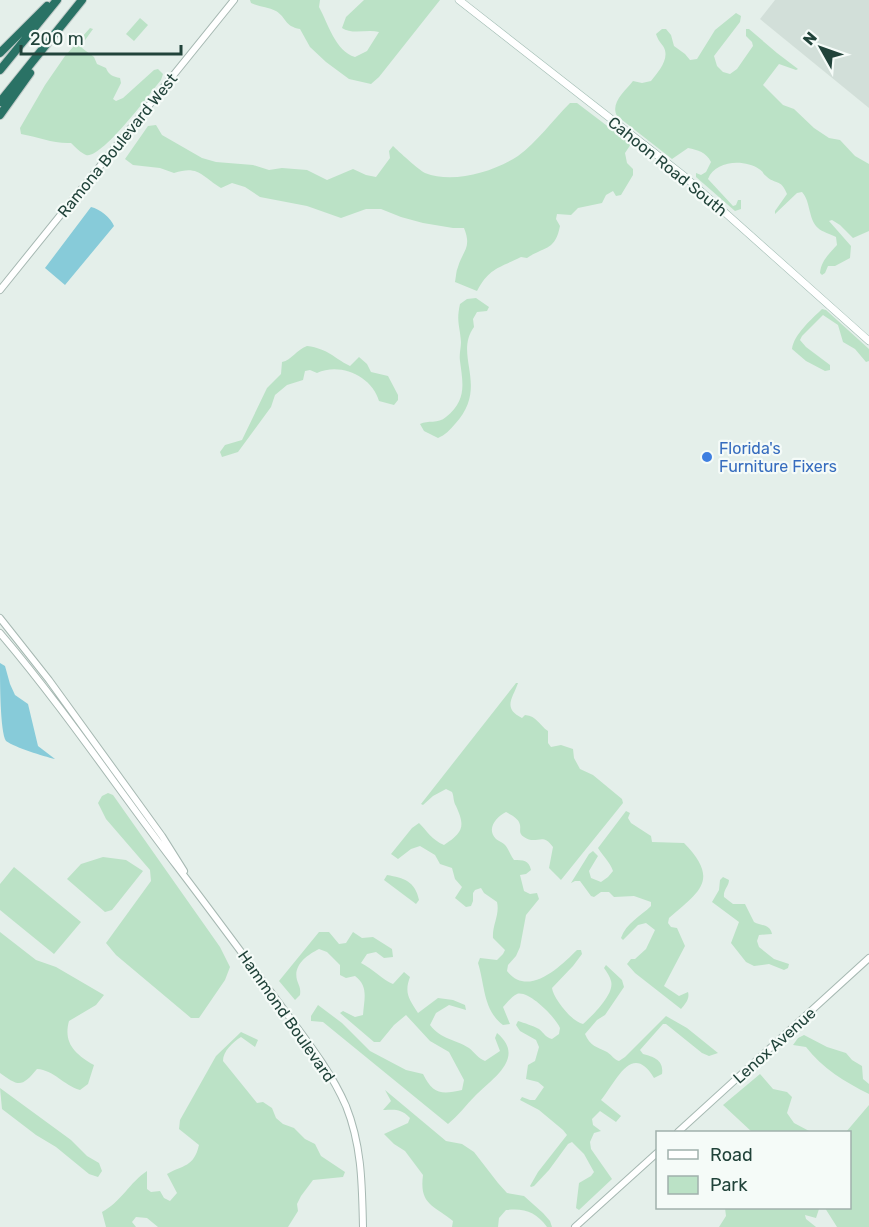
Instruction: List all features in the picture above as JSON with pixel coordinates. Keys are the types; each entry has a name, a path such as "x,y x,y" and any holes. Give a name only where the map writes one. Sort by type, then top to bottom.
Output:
{"highway":[{"path":"0,53 37,14 55,0"},
{"path":"0,70 55,0"},
{"path":"0,102 82,0"},
{"path":"0,115 73,11"}],"main road":[{"name":"Cahoon Road South","path":"459,0 684,176 869,341"}],"street":[{"name":"Ramona Boulevard West","path":"0,290 234,0"},
{"name":"Hammond Boulevard","path":"0,618 49,680 123,782 174,855 193,887"},
{"name":"Hammond Boulevard","path":"0,633 83,739 314,1051 336,1087 349,1115 360,1154 363,1227"},
{"name":"Lenox Avenue","path":"679,1131 869,958"},
{"path":"575,1227 656,1153"}],"shaded area":[{"path":"775,0 869,0 869,108 760,19"}],"green space":[{"path":"250,0 320,0 319,7 337,43 348,54 355,57 367,51 379,32 350,31 342,28 346,17 364,0 440,0 371,84 349,79 310,47 300,29 288,24 276,11 251,3"},
{"path":"736,13 741,16 740,22 714,56 717,66 723,72 730,74 737,69 753,46 746,36 746,29 749,29 798,69 779,64 763,85 783,105 794,109 814,128 829,138 840,140 855,156 869,164 869,231 853,238 840,225 832,220 829,221 851,246 850,258 835,266 828,266 822,275 820,273 824,261 837,245 836,237 818,228 802,192 797,193 775,214 787,194 782,186 753,166 731,163 717,168 708,179 733,206 741,200 741,209 735,211 696,177 696,173 701,175 706,172 711,162 704,154 688,148 672,159 617,116 615,111 619,97 633,81 642,83 651,81 663,65 665,51 656,34 662,29 666,29 671,35 674,46 690,60 697,59 715,30"},
{"path":"140,18 148,25 134,41 126,34"},
{"path":"90,28 93,29 82,48 94,57 97,64 106,68 111,75 120,78 121,83 113,99 116,101 123,98 154,70 158,69 163,74 161,80 114,137 93,154 86,155 71,143 21,134 20,128 65,56"},
{"path":"570,103 577,103 631,144 625,153 627,163 633,169 633,175 621,195 616,196 613,191 606,195 602,203 578,208 571,215 557,214 556,219 560,226 552,244 527,258 521,257 490,273 477,291 455,282 457,269 467,245 464,228 423,223 381,209 366,209 341,218 307,206 260,197 245,187 232,183 221,188 195,171 174,173 160,168 133,165 125,159 148,126 156,125 162,135 202,158 216,162 253,165 269,170 282,168 307,170 327,180 353,169 376,177 390,158 389,151 393,146 425,173 460,177 497,167 518,156"},
{"path":"476,298 489,307 487,311 477,312 473,319 474,327 467,349 471,384 470,397 465,410 455,424 438,438 424,431 420,424 443,419 453,411 460,398 462,384 459,310 460,304 467,299"},
{"path":"822,309 826,310 869,349 869,361 866,362 855,349 843,342 838,325 823,315 800,340 830,365 830,370 825,371 806,361 792,349 800,332"},
{"path":"307,346 326,351 350,366 359,357 367,364 371,372 388,376 398,395 398,400 394,405 379,401 370,385 362,378 345,370 335,369 317,373 310,370 305,371 303,380 287,385 275,395 271,407 238,452 222,457 220,452 225,445 242,440 267,388 281,374 282,362"},
{"path":"518,683 511,702 512,710 522,718 525,715 538,721 548,731 548,743 551,747 561,745 573,749 574,758 580,769 593,775 622,799 623,803 561,880 549,868 553,847 549,842 522,836 518,820 506,812 493,824 493,835 505,845 514,860 529,864 531,870 520,875 524,891 530,894 537,893 539,899 526,915 520,947 508,965 507,971 515,979 524,982 534,981 553,971 577,950 581,950 582,954 573,966 552,988 559,1003 574,1019 583,1024 610,992 611,981 604,968 606,965 622,980 624,987 605,1015 597,1020 585,1034 594,1046 619,1061 666,1016 687,1028 718,1053 709,1056 702,1053 663,1024 640,1050 643,1054 660,1062 662,1074 654,1078 639,1063 625,1068 601,1100 621,1116 616,1122 600,1111 592,1119 593,1125 601,1131 594,1133 590,1142 591,1149 612,1179 579,1210 576,1208 579,1183 594,1172 584,1154 572,1142 534,1186 530,1186 567,1135 539,1110 520,1100 522,1097 535,1100 544,1087 538,1082 526,1079 528,1065 535,1061 539,1047 536,1040 520,1031 516,1025 518,1021 532,1026 552,1039 559,1034 560,1028 535,1000 522,994 515,995 503,1007 510,1024 503,1025 496,1019 488,1005 478,963 480,958 497,960 505,950 493,938 497,902 481,888 475,890 471,906 466,907 455,898 462,887 455,879 452,868 440,864 435,855 420,846 411,849 398,859 391,854 412,828 419,823 433,838 444,845 459,832 461,819 452,792 446,789 423,805 421,804"},
{"path":"108,793 113,795 220,947 230,967 225,980 199,1018 191,1018 116,955 106,943 151,881 150,870 106,819 98,803 102,796"},
{"path":"626,811 630,813 628,818 631,823 651,836 652,842 684,843 701,867 702,884 697,892 669,918 668,923 671,927 677,928 685,946 664,986 679,996 688,992 688,999 681,1009 627,964 646,949 655,930 646,923 638,925 623,940 621,938 630,924 651,906 651,902 634,896 614,897 609,892 601,892 594,897 580,881 571,883 593,851 598,856 589,871 591,878 601,882 613,871 598,848"},
{"path":"103,857 126,860 143,871 112,910 105,912 67,879 81,864"},
{"path":"14,867 81,922 54,954 0,910 0,884"},
{"path":"387,875 404,879 415,888 419,900 416,904 384,880"},
{"path":"723,877 729,880 724,897 733,904 745,904 754,922 771,931 772,934 759,935 757,941 759,947 774,959 789,964 788,968 784,970 769,964 754,966 746,962 731,943 739,922 712,902"},
{"path":"0,932 36,960 56,967 104,995 96,1005 69,1021 69,1042 81,1057 94,1065 88,1084 80,1090 43,1070 37,1069 28,1079 20,1083 0,1073"},
{"path":"319,932 329,932 339,944 346,943 353,932 362,938 373,937 392,949 393,957 384,958 376,952 367,954 361,963 393,984 404,972 410,977 407,987 408,996 418,1013 438,998 453,1000 465,1005 466,1010 449,1005 436,1013 430,1025 444,1036 469,1048 483,1060 485,1061 500,1051 495,1038 497,1033 505,1042 508,1051 503,1068 448,1124 323,1022 311,1021 311,1016 318,1005 342,1023 370,1051 406,1070 423,1074 434,1089 443,1092 462,1090 464,1080 449,1052 430,1041 406,1015 380,1042 374,1042 340,1013 343,1011 355,1017 363,1015 365,994 362,984 355,976 346,978 340,975 340,965 327,952 319,949 306,957 299,965 296,975 300,995 295,1000 279,981"},
{"path":"241,1032 258,1040 255,1047 241,1037 227,1050 223,1061 257,1103 263,1102 272,1108 276,1118 283,1124 294,1128 305,1139 315,1144 321,1156 345,1172 343,1177 313,1180 301,1196 297,1204 298,1211 288,1227 158,1227 147,1218 136,1217 132,1222 136,1227 106,1227 102,1212 115,1203 147,1171 147,1189 151,1192 160,1191 164,1198 170,1201 177,1193 167,1174 191,1161 199,1145 179,1129 180,1120 216,1056"},
{"path":"804,1035 827,1047 846,1053 862,1066 863,1079 869,1084 869,1094 834,1074 806,1047 793,1045 798,1038"},
{"path":"760,1074 773,1089 787,1092 792,1097 787,1113 794,1123 809,1131 751,1131 723,1105"},
{"path":"0,1088 99,1163 102,1171 98,1177 89,1174 56,1147 2,1109"},
{"path":"385,1090 446,1141 462,1144 474,1152 507,1193 524,1196 543,1213 552,1227 547,1227 530,1212 506,1210 499,1218 498,1227 452,1227 453,1221 426,1199 422,1185 423,1175 405,1151 384,1134 408,1123 410,1118 400,1111 383,1110 391,1101"},
{"path":"869,1105 869,1227 837,1227 826,1209 851,1209 851,1131 847,1131"},
{"path":"725,1209 819,1209 816,1218 805,1215 806,1219 816,1227 719,1227 726,1216"}],"water":[{"path":"91,207 105,214 114,226 65,285 45,268"},
{"path":"0,663 5,666 15,695 28,704 38,746 55,759 6,741 1,717"}],"place":[{"name":"Florida's Furniture Fixers","path":"707,457"}]}
